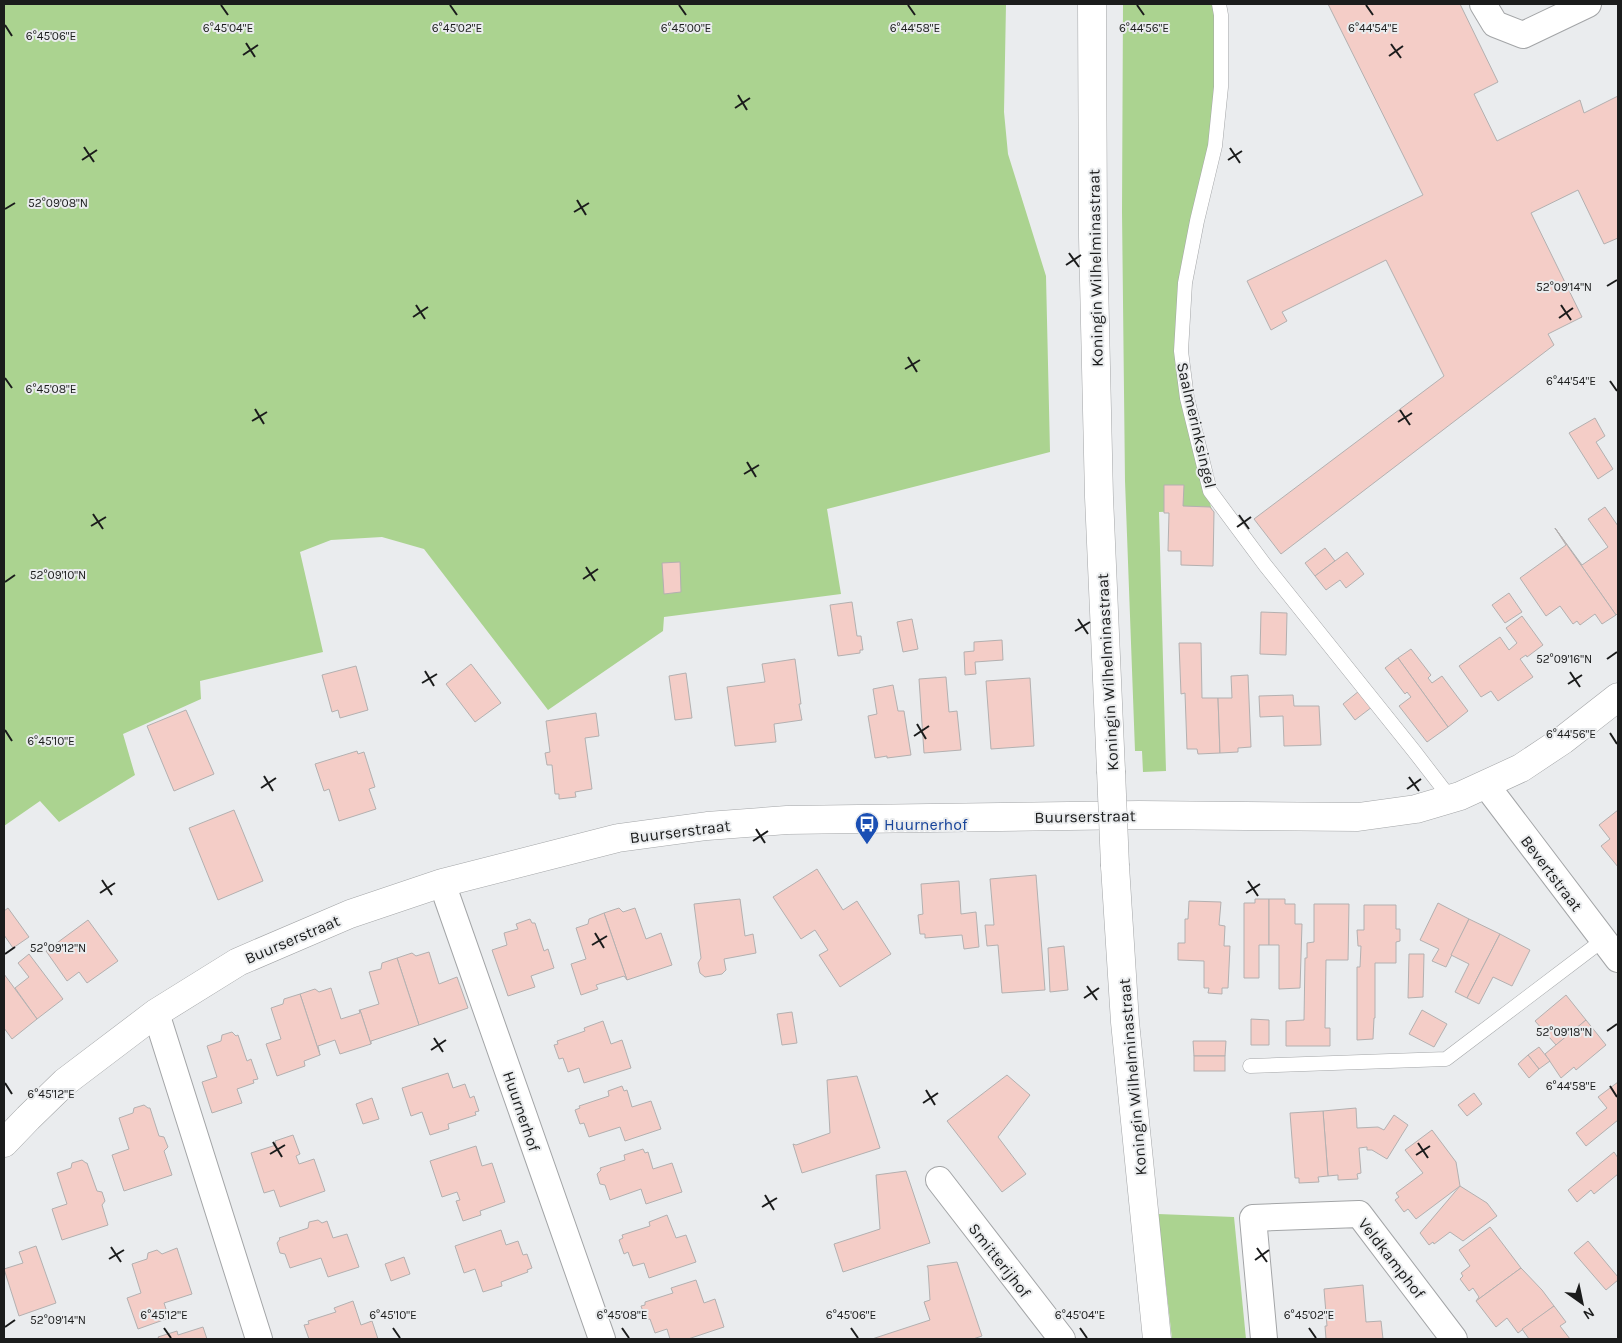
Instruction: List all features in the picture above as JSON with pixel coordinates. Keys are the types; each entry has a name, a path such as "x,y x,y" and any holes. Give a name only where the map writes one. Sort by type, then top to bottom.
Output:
{"main road":[{"name":"Koningin Wilhelminastraat","path":"1092,4 1093,237 1098,458 1115,866 1125,1022 1157,1339"},
{"name":"Buurserstraat","path":"4,1143 65,1082 156,1013 238,962 350,914 442,883 618,838 707,826 787,820 1139,815 1358,818 1416,809 1451,799 1521,768 1562,740 1618,696"}],"street":[{"path":"1483,4 1495,24 1523,35 1588,4"},
{"name":"Bevertstraat","path":"1486,785 1610,949"},
{"name":"Huurnerhof","path":"442,883 602,1339"},
{"path":"156,1013 259,1339"},
{"name":"Smitterijhof","path":"939,1180 1062,1339"},
{"name":"Veldkamphof","path":"1264,1339 1253,1218 1359,1214 1454,1339"}],"lane":[{"name":"Saalmerinksingel","path":"1219,4 1221,15 1221,87 1215,146 1197,221 1185,283 1181,351 1187,398 1210,491 1265,565 1451,799"},
{"path":"1250,1066 1446,1060 1610,949"}],"green space":[{"path":"4,4 1006,4 1004,112 1008,154 1046,276 1050,452 827,509 841,594 664,617 663,631 548,710 424,549 382,537 331,540 300,552 323,652 200,681 201,699 123,734 135,775 59,822 40,801 4,826"},
{"path":"1123,4 1215,4 1215,114 1182,344 1195,454 1212,510 1159,512 1166,771 1143,772 1142,751 1135,751 1125,481 1122,212"},
{"path":"1158,1214 1234,1217 1246,1339 1172,1339"}],"building":[{"path":"1328,4 1460,4 1498,82 1474,94 1497,141 1580,100 1584,113 1618,96 1618,238 1604,244 1578,190 1531,213 1582,317 1548,334 1554,345 1281,554 1254,519 1444,376 1386,260 1282,312 1287,321 1271,330 1247,281 1423,195"},
{"path":"1595,418 1605,436 1596,442 1613,469 1598,479 1569,433"},
{"path":"1164,485 1184,485 1183,506 1210,507 1214,512 1213,566 1181,565 1181,551 1168,551 1169,513 1164,513"},
{"path":"1605,507 1618,526 1618,613 1616,615 1555,528 1582,565 1608,547 1588,519"},
{"path":"1555,528 1616,615 1602,624 1595,614 1580,625 1577,621 1573,624 1560,606 1546,616 1520,578 1566,545"},
{"path":"1325,548 1335,561 1315,576 1305,563"},
{"path":"1347,552 1364,574 1346,588 1340,580 1326,590 1315,576"},
{"path":"680,562 681,592 664,594 662,563"},
{"path":"1509,593 1522,612 1505,623 1492,605"},
{"path":"852,602 857,636 861,636 863,650 860,650 860,653 838,656 830,605"},
{"path":"1261,612 1287,613 1286,655 1260,654"},
{"path":"1522,616 1543,645 1527,657 1526,655 1520,659 1533,677 1498,701 1491,691 1481,697 1459,666 1500,637 1509,650 1517,643 1506,628"},
{"path":"912,619 918,649 903,652 897,622"},
{"path":"1002,640 1003,660 975,662 976,674 965,675 964,652 974,651 974,642"},
{"path":"1179,643 1201,643 1202,698 1218,698 1220,753 1198,754 1197,749 1187,749 1185,693 1181,694"},
{"path":"1411,649 1431,675 1428,678 1432,683 1442,676 1468,711 1448,727 1398,658"},
{"path":"1398,658 1448,727 1427,742 1399,706 1411,697 1407,692 1405,694 1385,668"},
{"path":"795,659 802,720 774,724 776,742 735,746 727,687 765,682 762,664"},
{"path":"471,664 501,703 475,722 446,684"},
{"path":"356,666 368,710 340,718 338,710 332,712 322,675"},
{"path":"686,673 692,718 675,720 669,676"},
{"path":"1248,675 1251,747 1238,748 1238,752 1220,753 1218,698 1232,698 1231,676"},
{"path":"946,677 949,712 957,711 961,750 924,753 919,679"},
{"path":"1030,678 1034,746 991,749 986,681"},
{"path":"893,685 898,711 904,711 911,755 875,758 868,716 877,714 873,689"},
{"path":"1359,691 1372,707 1355,720 1343,704"},
{"path":"1293,695 1294,706 1319,706 1321,745 1284,746 1283,716 1260,717 1259,696"},
{"path":"186,710 214,774 174,791 147,726"},
{"path":"596,713 599,736 585,738 592,789 575,792 576,797 559,799 559,794 555,794 552,765 547,765 545,753 550,752 546,721"},
{"path":"357,751 358,754 364,752 375,787 369,789 376,809 339,821 329,789 324,791 315,764"},
{"path":"234,810 263,881 218,900 189,828"},
{"path":"1618,810 1618,867 1601,846 1610,839 1599,825"},
{"path":"817,869 843,910 857,901 891,954 840,987 819,955 828,950 815,930 801,939 773,897"},
{"path":"1036,875 1045,990 1002,993 998,945 987,946 985,925 994,925 990,879"},
{"path":"959,881 961,914 976,912 979,947 964,949 962,935 925,938 925,934 920,934 918,915 923,914 921,884"},
{"path":"740,899 745,936 753,934 756,953 724,959 726,970 722,974 705,977 700,973 698,963 701,958 694,904"},
{"path":"1255,899 1269,899 1269,945 1259,945 1259,978 1244,978 1244,903 1255,903"},
{"path":"1269,899 1285,899 1285,904 1295,904 1295,924 1302,924 1300,988 1279,989 1279,945 1269,945"},
{"path":"1189,901 1221,902 1219,925 1225,926 1224,946 1230,946 1228,988 1222,988 1222,994 1208,993 1209,988 1204,988 1204,961 1178,960 1178,943 1185,943 1185,919 1188,919"},
{"path":"1438,903 1469,919 1446,967 1432,961 1439,949 1420,940"},
{"path":"1314,904 1349,904 1348,960 1326,960 1325,1028 1330,1028 1330,1046 1286,1046 1286,1021 1304,1020 1305,958 1307,958 1307,943 1314,942"},
{"path":"1364,905 1396,905 1396,929 1400,929 1400,941 1396,942 1396,963 1375,963 1373,1039 1357,1040 1357,967 1360,967 1361,946 1358,946 1357,930 1364,930"},
{"path":"8,908 29,937 13,948 4,935 4,911"},
{"path":"619,908 623,912 635,908 646,939 661,933 672,965 627,980 604,913"},
{"path":"604,913 627,980 624,976 596,985 598,989 581,995 571,964 586,959 576,928 588,924 589,919"},
{"path":"530,919 532,923 535,923 544,951 548,949 554,968 531,976 535,987 508,996 492,950 507,945 504,933 518,929 516,924"},
{"path":"1469,919 1500,934 1467,998 1455,992 1469,964 1451,955"},
{"path":"88,920 118,961 87,983 79,972 67,981 46,951"},
{"path":"1500,934 1530,950 1512,986 1493,977 1479,1004 1467,998"},
{"path":"1064,946 1068,990 1050,992 1048,948"},
{"path":"429,952 439,984 457,977 468,1008 419,1025 397,958 412,953 416,956"},
{"path":"29,954 63,999 37,1019 15,988 29,977 18,963"},
{"path":"1409,954 1424,954 1423,997 1408,998"},
{"path":"397,958 419,1025 371,1041 371,1044 360,1010 379,1004 369,972 381,969 382,963"},
{"path":"4,974 37,1019 12,1039 4,1028"},
{"path":"331,988 341,1019 360,1013 360,1010 371,1044 340,1054 335,1040 318,1046 320,1055 300,994 315,989 319,992"},
{"path":"300,994 320,1055 304,1061 305,1066 277,1076 266,1044 281,1039 271,1008 283,1004 284,999"},
{"path":"1566,995 1586,1020 1556,1045 1535,1021"},
{"path":"1422,1010 1447,1024 1434,1047 1409,1034"},
{"path":"792,1012 797,1043 782,1045 777,1014"},
{"path":"1251,1019 1269,1020 1269,1045 1251,1045"},
{"path":"1586,1020 1606,1045 1576,1070 1574,1067 1561,1078 1545,1054"},
{"path":"603,1021 611,1044 622,1040 631,1068 584,1083 579,1068 568,1072 563,1058 559,1059 554,1045 558,1044 557,1041 585,1031 584,1028"},
{"path":"232,1032 236,1036 238,1035 247,1061 251,1059 258,1079 253,1080 254,1083 237,1089 242,1103 212,1113 202,1082 217,1077 207,1046 221,1041 222,1035"},
{"path":"1193,1041 1226,1041 1225,1056 1194,1056"},
{"path":"1539,1047 1550,1061 1539,1069 1528,1055"},
{"path":"1528,1055 1539,1069 1529,1078 1518,1064"},
{"path":"1194,1056 1225,1056 1225,1071 1194,1071"},
{"path":"448,1073 453,1088 465,1084 470,1098 474,1096 479,1111 475,1112 476,1115 448,1124 449,1129 430,1135 422,1112 411,1116 402,1088"},
{"path":"1007,1075 1030,1095 998,1137 1026,1174 1002,1192 947,1121"},
{"path":"857,1076 880,1148 802,1173 793,1144 796,1145 830,1133 827,1080"},
{"path":"1618,1082 1618,1120 1586,1146 1576,1133 1607,1108 1598,1097"},
{"path":"622,1086 624,1091 627,1090 632,1107 651,1101 661,1129 625,1141 620,1127 589,1137 584,1123 580,1124 575,1110 580,1108 579,1106 609,1096 608,1091"},
{"path":"1474,1093 1482,1104 1467,1116 1458,1105"},
{"path":"372,1098 379,1119 363,1124 356,1104"},
{"path":"144,1105 150,1108 159,1136 164,1137 168,1147 164,1151 172,1175 124,1191 112,1155 129,1149 119,1118 133,1113 134,1108"},
{"path":"1356,1108 1357,1128 1378,1127 1384,1130 1394,1115 1408,1125 1387,1159 1372,1150 1367,1150 1367,1147 1359,1148 1361,1173 1357,1174 1358,1179 1338,1180 1338,1175 1328,1176 1323,1111"},
{"path":"1323,1111 1328,1176 1318,1177 1319,1182 1299,1183 1299,1178 1295,1178 1290,1113"},
{"path":"1432,1130 1456,1162 1460,1186 1416,1219 1408,1209 1404,1212 1395,1200 1399,1197 1396,1193 1423,1173 1405,1150"},
{"path":"293,1135 300,1154 296,1156 299,1164 314,1159 325,1191 280,1207 274,1190 264,1193 251,1153 276,1145 275,1141"},
{"path":"476,1146 482,1166 492,1163 505,1202 480,1211 481,1215 463,1221 456,1201 460,1200 457,1192 442,1197 430,1161"},
{"path":"643,1149 645,1153 648,1152 653,1169 672,1163 682,1192 646,1204 641,1189 610,1200 605,1185 600,1184 597,1174 601,1170 600,1168 625,1160 624,1155"},
{"path":"1614,1152 1618,1158 1618,1174 1594,1194 1591,1190 1577,1202 1568,1190"},
{"path":"82,1160 87,1163 97,1191 102,1192 105,1201 102,1205 108,1225 62,1240 52,1209 67,1204 57,1173 71,1168 72,1163"},
{"path":"906,1171 930,1243 843,1272 834,1244 880,1229 876,1175"},
{"path":"1460,1186 1487,1203 1497,1216 1463,1241 1450,1232 1434,1244 1433,1242 1429,1245 1420,1233"},
{"path":"667,1215 676,1238 686,1235 696,1262 649,1278 644,1263 633,1266 628,1252 624,1254 619,1240 623,1238 622,1235 650,1226 649,1222"},
{"path":"318,1220 322,1223 327,1221 333,1238 347,1234 359,1267 328,1277 321,1258 290,1268 285,1254 280,1253 277,1243 279,1238 308,1228 309,1222"},
{"path":"1490,1227 1521,1268 1476,1301 1479,1297 1473,1288 1469,1291 1460,1279 1463,1276 1461,1273 1470,1266 1459,1250"},
{"path":"501,1230 506,1245 518,1241 523,1255 527,1254 532,1268 527,1270 528,1272 501,1282 502,1286 483,1292 475,1269 464,1273 455,1246"},
{"path":"1588,1241 1618,1277 1618,1280 1606,1290 1574,1253"},
{"path":"36,1246 56,1303 19,1316 4,1269 23,1263 19,1252"},
{"path":"177,1248 192,1294 164,1303 169,1318 138,1329 127,1298 141,1293 132,1264 147,1259 148,1253 157,1250 162,1254"},
{"path":"404,1257 410,1274 391,1281 385,1264"},
{"path":"957,1262 982,1336 973,1339 872,1339 930,1320 924,1302 930,1300 927,1266"},
{"path":"1521,1268 1554,1306 1518,1333 1507,1318 1496,1327 1476,1301"},
{"path":"696,1280 704,1303 715,1299 724,1327 688,1339 670,1339 667,1329 655,1333 650,1319 646,1320 641,1306 645,1305 645,1302 673,1293 671,1288"},
{"path":"1363,1285 1366,1322 1381,1321 1383,1339 1326,1339 1325,1326 1327,1326 1324,1289"},
{"path":"353,1301 361,1325 372,1321 378,1339 309,1339 304,1325 309,1324 308,1321 336,1312 334,1308"},
{"path":"1554,1306 1566,1322 1560,1326 1570,1339 1529,1339 1522,1329"},
{"path":"203,1327 207,1339 159,1339 158,1337 177,1331 178,1335"}],"place":[{"name":"Huurnerhof","path":"867,845"}]}
